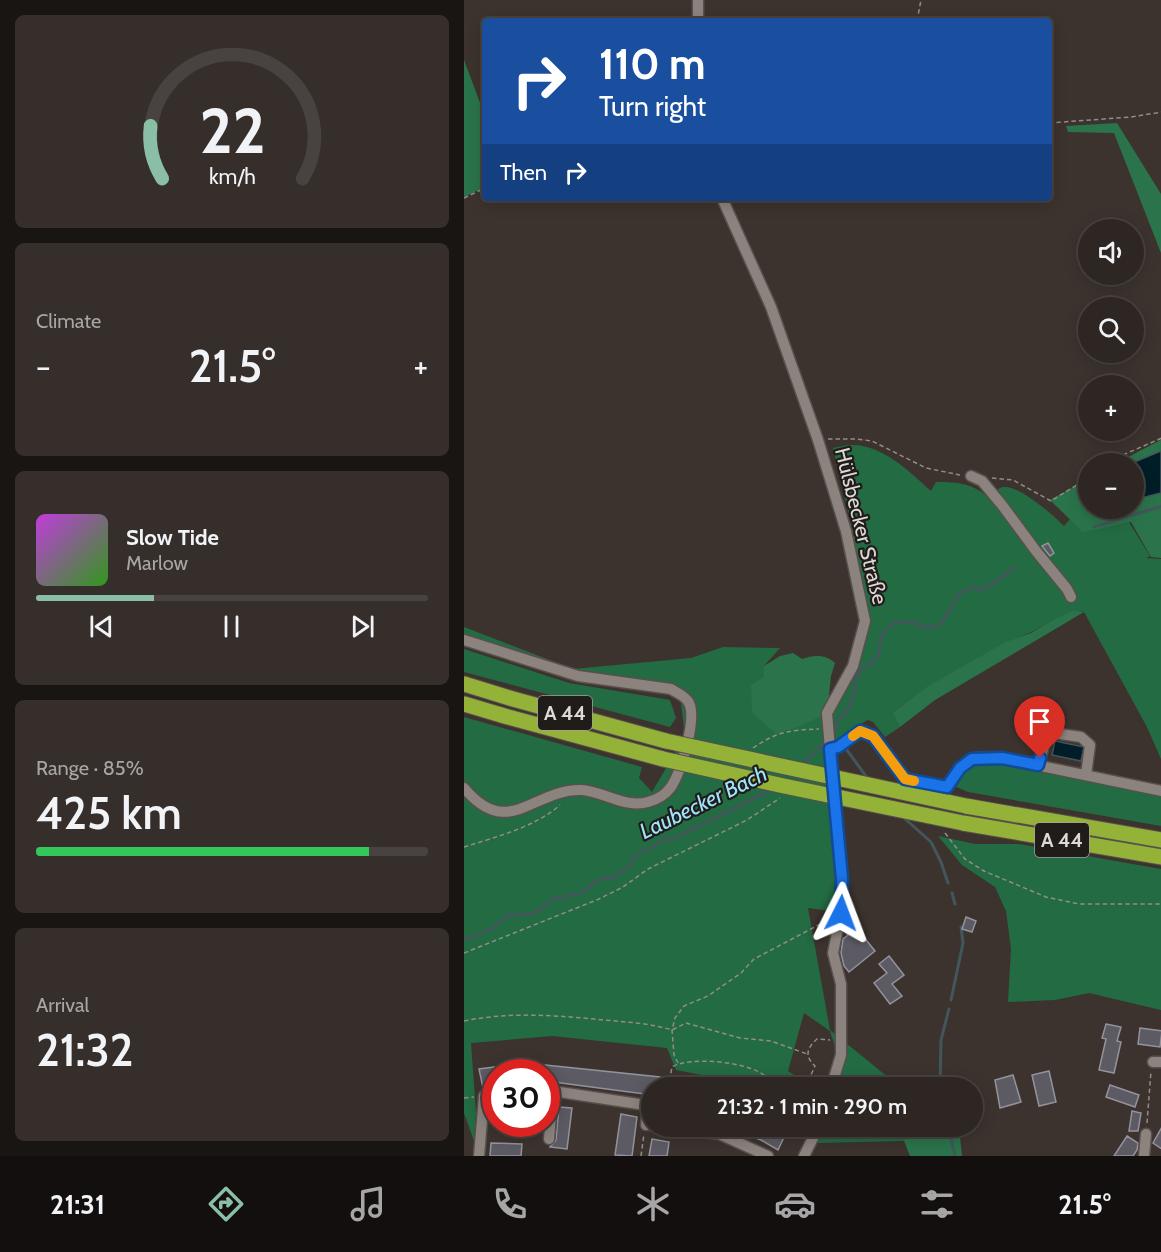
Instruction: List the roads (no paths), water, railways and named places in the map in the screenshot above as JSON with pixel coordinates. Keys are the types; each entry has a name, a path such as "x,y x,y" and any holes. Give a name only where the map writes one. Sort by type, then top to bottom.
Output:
{"highway":[{"name":"A 44","path":"464,684 666,741 966,806 1162,840"},
{"name":"A 44","path":"464,704 662,759 784,786 963,823 1162,857"}],"street":[{"path":"698,0 698,18"},
{"name":"Hülsbecker Straße","path":"723,201 771,308 818,440 846,531 865,621 853,666 827,713 834,748 842,879 841,913 833,953 841,984 841,1055 834,1077"},
{"path":"971,476 982,481 1002,505 1071,597"},
{"path":"464,640 578,676 671,689 681,694 689,702 692,717 683,758 671,787 660,797 648,802 637,803 589,791 572,791 558,794 521,809 500,812 480,805 464,788"},
{"path":"834,748 860,731 873,736 905,779 947,787 960,768 977,757 1002,758 1162,791"},
{"path":"1038,765 1046,740 1053,733 1081,737 1090,745 1086,775"},
{"path":"560,1092 641,1105"},
{"path":"479,1156 482,1115"},
{"path":"1144,1156 1146,1134"},
{"path":"726,1137 768,1156"},
{"path":"804,1156 814,1137"}],"water":[{"path":"1161,451 1161,493 1144,497 1144,458"},
{"path":"1055,741 1084,747 1081,761 1052,755"}],"waterway":[{"name":"Laubecker Bach","path":"1094,527 1162,506"},
{"name":"Laubecker Bach","path":"833,734 839,719 850,705 856,679 861,669 870,665 879,654 881,636 895,622 912,622 927,628 941,624 959,594 972,587 980,590 985,588 1016,567"},
{"name":"Laubecker Bach","path":"800,765 826,742"},
{"path":"844,746 868,779"},
{"name":"Laubecker Bach","path":"464,938 474,937 493,928 506,916 533,914 553,899 582,893 596,881 607,877 611,879 630,866 637,854 653,847 665,838 669,841 773,789"},
{"path":"903,817 931,842 948,883"},
{"path":"952,893 955,904"},
{"path":"951,1000 963,943 961,927"},
{"path":"940,1077 941,1040 949,1009"},
{"path":"951,1137 955,1156"}]}
